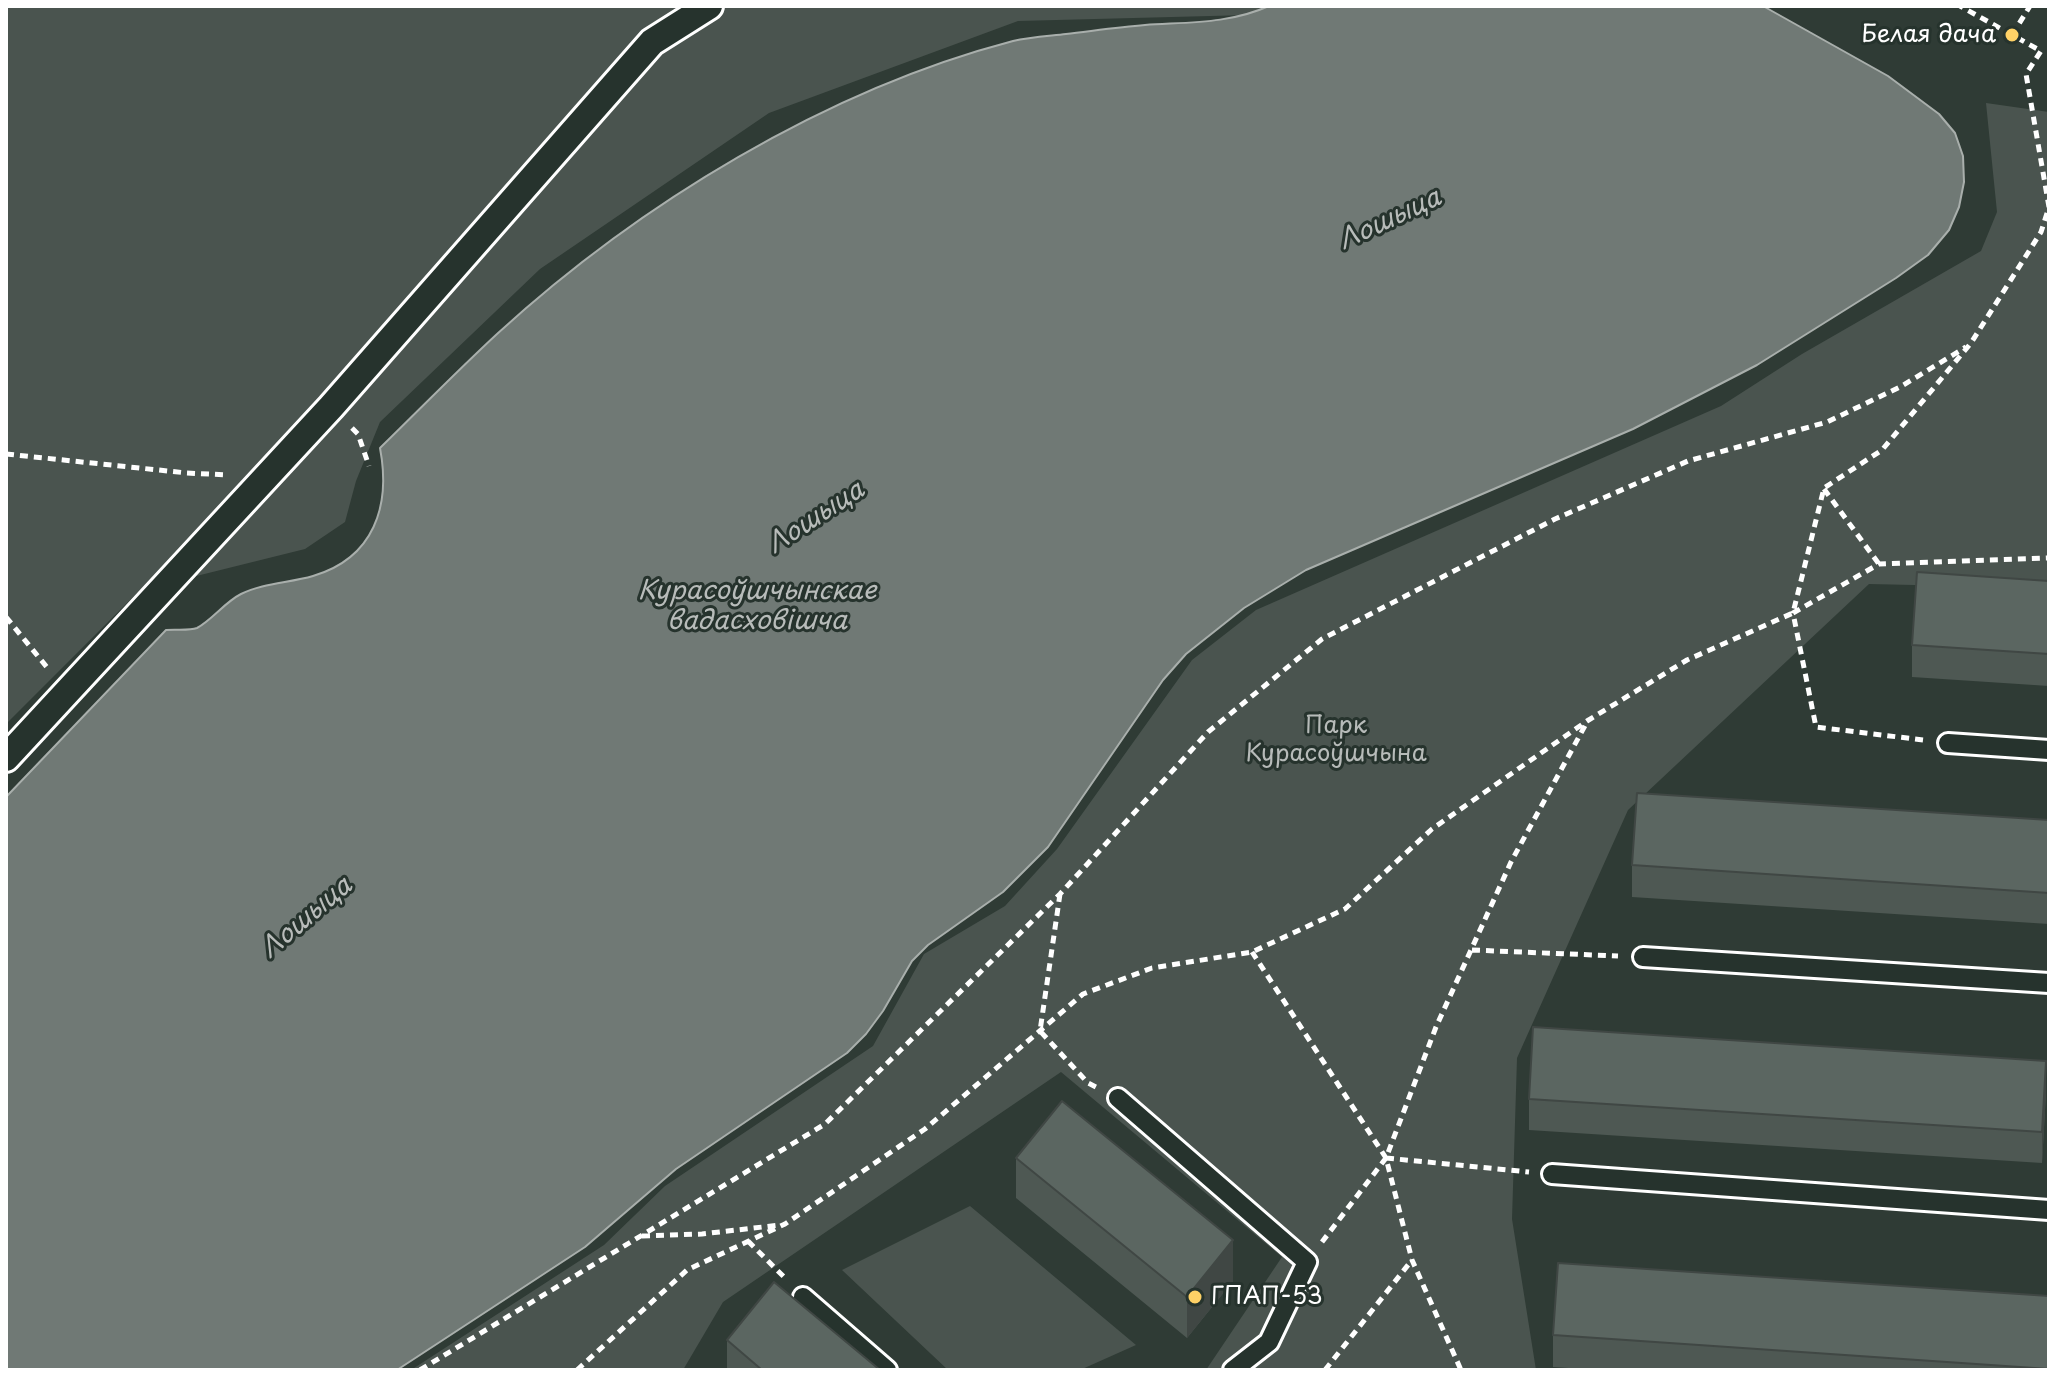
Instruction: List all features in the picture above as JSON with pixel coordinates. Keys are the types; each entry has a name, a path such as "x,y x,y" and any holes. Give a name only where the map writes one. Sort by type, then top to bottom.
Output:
{"street":[{"path":"6,758 268,476 652,42 709,6"}],"lane":[{"path":"1948,743 2049,750"},
{"path":"1643,957 2049,983"},
{"path":"1118,1098 1307,1262 1269,1342 1233,1370"},
{"path":"1552,1174 2049,1210"},
{"path":"803,1297 887,1370"}],"path":[{"path":"1948,743 1816,727 1793,613 1824,488 1882,450 1971,343 2041,232 2049,207 2026,74 2041,51 1960,6"},
{"path":"2012,35 2030,6"},
{"path":"420,1370 825,1124 1060,894 1208,732 1322,639 1555,519 1688,461 1827,422 1900,387 1971,343"},
{"path":"358,434 369,466"},
{"path":"6,454 187,473 268,476"},
{"path":"1824,488 1879,564"},
{"path":"577,1370 687,1270 785,1224 925,1129 1083,994 1152,968 1252,952 1345,909 1432,829 1587,721 1687,660 1793,613 1879,564 2049,558"},
{"path":"6,617 68,694"},
{"path":"1307,1262 1386,1158 1436,1027 1511,862 1587,721"},
{"path":"1040,1031 1060,894"},
{"path":"1471,950 1643,957"},
{"path":"1252,952 1386,1158 1412,1260 1461,1370"},
{"path":"1040,1031 1088,1083"},
{"path":"1386,1158 1552,1174"},
{"path":"641,1236 702,1234 785,1224"},
{"path":"748,1241 803,1297"},
{"path":"1325,1370 1412,1260"}],"green space":[{"path":"6,6 1269,6 1249,15 1018,21 769,113 540,269 380,422 356,481 345,522 305,549 140,590 6,724"},
{"name":"Парк Курасоўшчына","path":"1986,103 2049,112 2049,588 1869,584 1628,810 1517,1058 1512,1219 1536,1370 1206,1370 1282,1257 1061,1072 723,1302 683,1370 411,1370 604,1245 665,1186 873,1046 924,954 1005,906 1057,849 1192,660 1256,610 1721,406 1802,354 1981,251 1997,212"},
{"path":"970,1206 1136,1345 1080,1370 948,1370 842,1270"}],"water":[{"name":"Курасоўшчынскае вадасховішча","path":"1269,6 1763,6 1888,76 1939,114 1955,133 1963,156 1964,182 1959,207 1949,230 1928,255 1757,365 1633,429 1306,570 1244,608 1186,654 1163,680 1048,847 1003,892 928,945 912,961 883,1011 847,1053 676,1169 585,1247 397,1370 6,1370 6,797 166,630 197,628 241,594 313,576 351,557 374,527 380,509 383,469 380,448 482,348 552,286 673,197 805,121 873,89 943,62 1019,40 1224,19"}],"building":[{"path":"1917,572 2049,581 2049,654 1912,645"},
{"path":"1637,793 2049,820 2049,893 1632,865"},
{"path":"1533,1027 2046,1061 2042,1132 1529,1099"},
{"path":"1062,1101 1233,1240 1187,1297 1016,1158"},
{"path":"1558,1263 2049,1296 2049,1369 1553,1335"},
{"path":"774,1282 880,1370 762,1370 727,1340"}],"place":[{"name":"Белая дача","path":"2012,35"},
{"name":"ГПАП-53","path":"1195,1297"}],"water label":[{"name":"Лошыца","path":"1390,220"},
{"name":"Лошыца","path":"816,518"},
{"name":"Лошыца","path":"307,918"}]}
